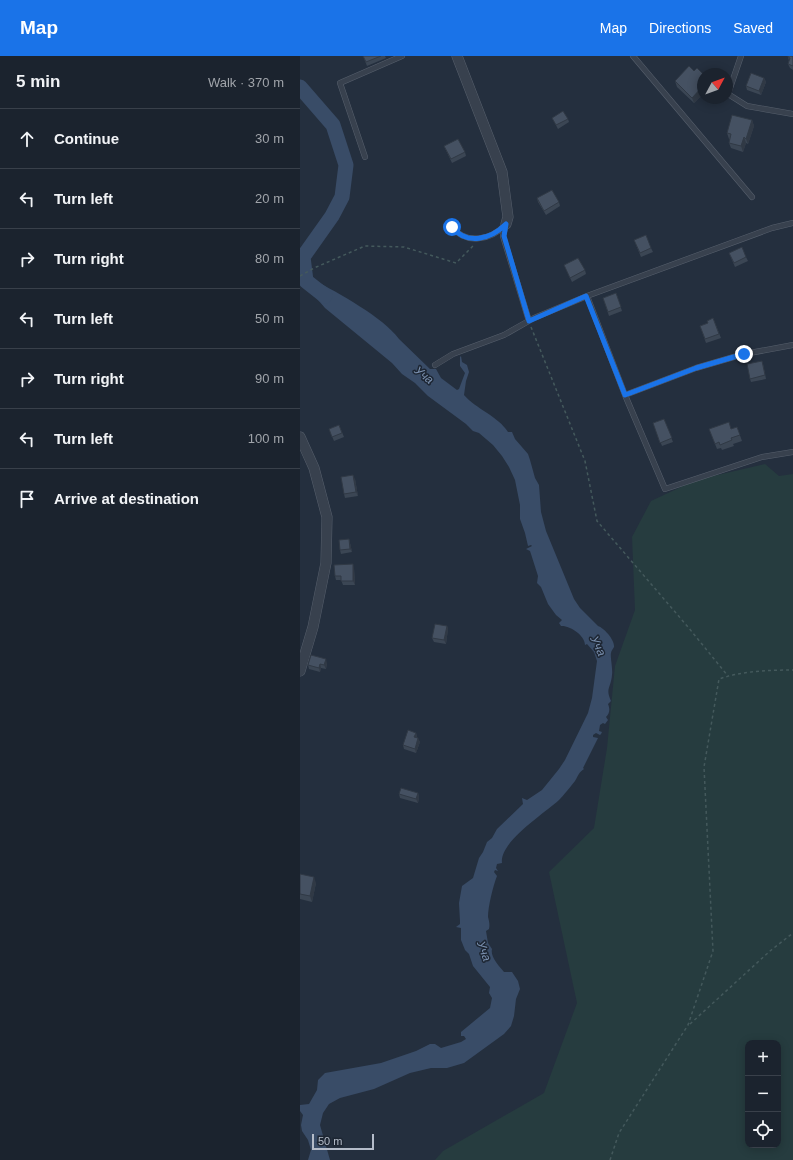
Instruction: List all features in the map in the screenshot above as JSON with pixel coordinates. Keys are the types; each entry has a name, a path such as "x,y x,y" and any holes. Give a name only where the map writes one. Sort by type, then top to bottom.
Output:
{"street":[{"path":"457,56 502,172 508,216 506,224"},
{"path":"300,437 314,468 326,517 326,563 313,627 300,671"}],"lane":[{"path":"365,157 340,84 402,56"},
{"path":"633,56 752,197"},
{"path":"741,56 728,94 747,106 793,114"},
{"path":"435,365 453,354 504,334 529,321 586,296 772,228 793,223"},
{"path":"452,227 457,234 467,238 481,239 498,233 506,224"},
{"path":"506,224 504,236 529,321"},
{"path":"586,296 625,395 665,489 762,457 793,452"},
{"path":"625,395 696,368 737,356 793,345"}],"path":[{"path":"300,276 314,268 365,246 404,247 456,263 481,239"},
{"path":"529,321 585,461 597,521 728,676"},
{"path":"610,1160 619,1133 688,1025 713,951 704,767 719,679 728,676 775,670 793,670"},
{"path":"688,1025 770,951 793,933"}],"green space":[{"path":"765,464 779,476 793,474 793,1160 435,1160 443,1151 544,1093 577,1003 549,872 594,828 607,748 615,666 635,610 632,537 651,501 696,480"}],"water":[{"path":"314,280 360,306 382,322 430,369 436,369 441,378 457,390 459,389 465,373 460,366 461,356 462,362 467,365 469,372 464,395 499,421 508,432 512,432 515,439 528,454 535,478 539,485 541,512 546,531 574,599 580,608 609,635 614,644 611,652 612,672 608,690 611,701 608,704 609,711 606,717 608,720 605,724 603,723 600,725 599,731 602,732 600,735 596,733 593,735 593,737 598,738 583,768 584,769 559,800 515,837 503,855 502,863 497,864 496,868 498,871 495,870 494,872 497,876 492,891 489,908 489,929 486,931 488,943 492,949 492,955 495,961 504,972 512,972 518,981 520,989 516,999 511,1026 504,1034 464,1063 447,1068 431,1068 410,1073 374,1089 340,1098 329,1104 323,1113 320,1125 330,1160 308,1160 311,1150 308,1140 302,1131 301,1125 303,1115 300,1111 300,1105 309,1104 317,1090 318,1080 325,1073 381,1063 416,1051 430,1044 435,1044 441,1048 461,1042 466,1039 464,1036 461,1036 461,1032 490,1008 492,998 489,993 490,987 473,966 469,954 465,950 461,940 461,928 456,927 460,924 459,903 462,886 473,878 479,858 487,842 492,838 497,829 523,804 522,798 527,800 542,790 565,760 588,713 592,698 597,661 594,652 587,644 585,645 580,634 568,627 561,626 559,623 562,620 556,615 548,604 541,587 537,583 538,576 531,554 530,551 526,549 532,546 528,546 520,519 520,505 515,480 502,456 493,445 479,433 473,431 466,424 428,396 415,383 402,374 392,363 325,308 306,286"}],"building":[{"path":"363,56 381,56 366,62"},
{"path":"788,56 793,56 793,66 788,64 790,58"},
{"path":"689,66 694,71 697,68 697,93 692,98 675,81"},
{"path":"751,73 764,78 759,91 746,86"},
{"path":"563,111 568,119 556,125 552,118"},
{"path":"732,115 752,120 746,139 744,137 741,146 729,143 731,134 727,133"},
{"path":"458,139 465,152 451,159 444,146"},
{"path":"552,190 559,202 544,211 537,198"},
{"path":"646,235 651,248 640,253 634,240"},
{"path":"742,247 746,257 734,263 729,253"},
{"path":"578,258 585,270 570,278 564,265"},
{"path":"616,293 621,307 608,312 603,298"},
{"path":"713,318 719,334 705,339 700,326 708,323 707,321"},
{"path":"762,361 765,375 750,379 747,364"},
{"path":"664,419 672,438 660,443 653,423"},
{"path":"729,422 731,429 737,427 740,435 731,438 732,440 720,445 719,442 715,444 709,429"},
{"path":"339,425 342,433 332,437 329,429"},
{"path":"353,475 356,492 344,494 341,477"},
{"path":"349,539 350,549 340,550 339,540"},
{"path":"353,564 353,581 341,581 341,576 335,576 334,565"},
{"path":"435,624 447,626 444,640 432,638"},
{"path":"311,655 326,659 324,665 320,664 319,668 308,665"},
{"path":"408,730 416,733 414,737 418,738 415,749 403,745"},
{"path":"401,788 418,793 416,799 399,794"},
{"path":"300,874 314,877 310,896 300,894"}],"waterway":[{"name":"Уча","path":"300,87 333,125 346,165 342,197 332,216 303,257 306,281 325,296"}],"route":[{"path":"452,227 457,234 467,238 481,239 498,233 506,224 504,236 529,321 586,296 625,395 696,368 744,354"}]}
